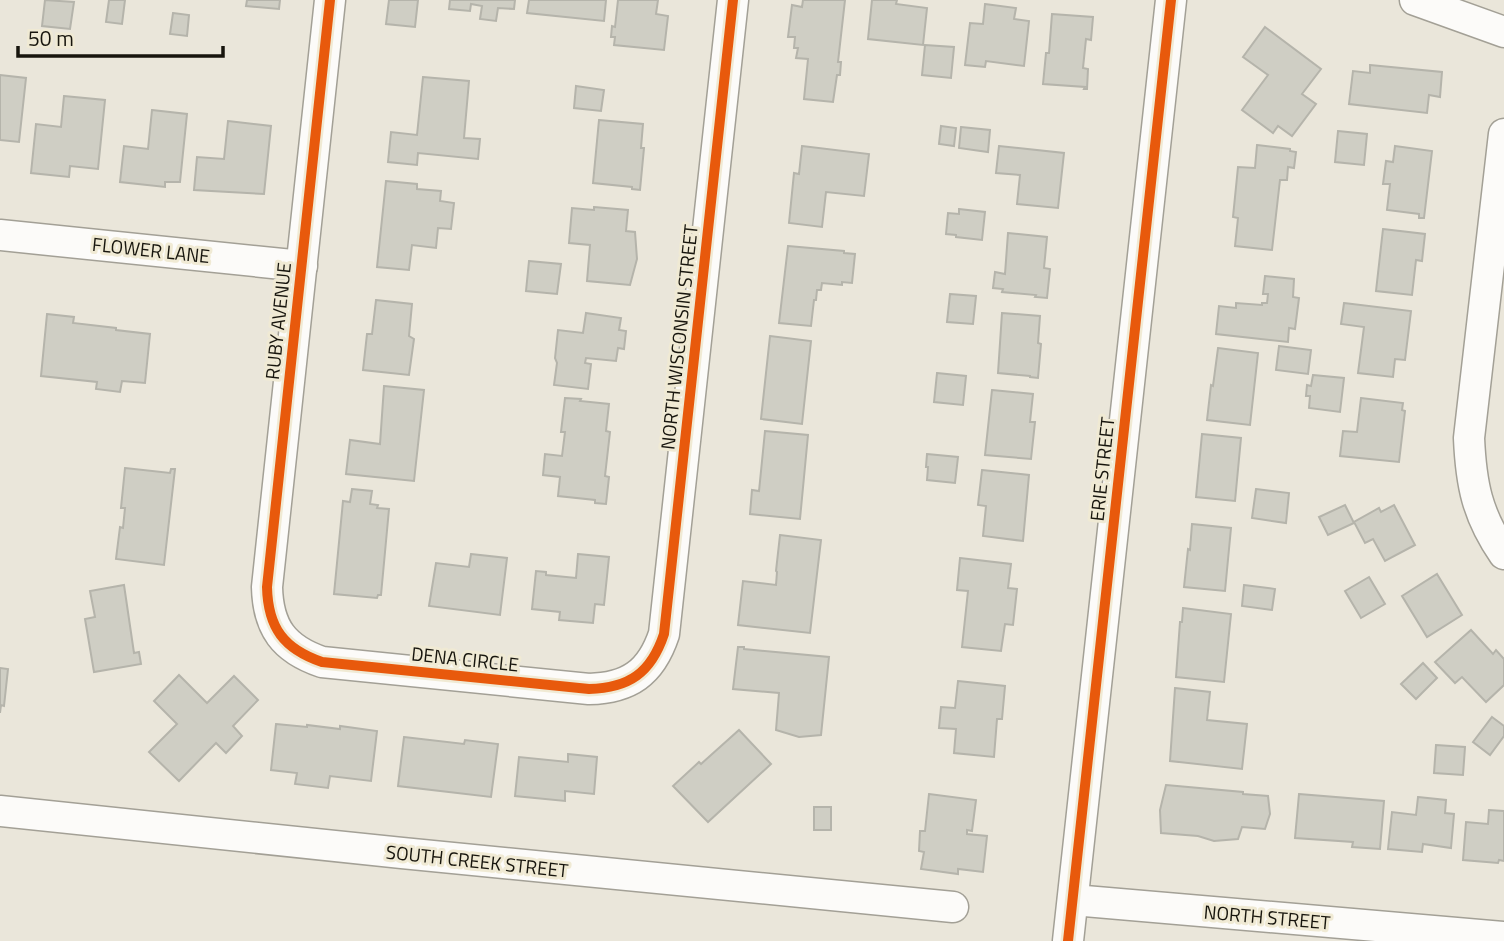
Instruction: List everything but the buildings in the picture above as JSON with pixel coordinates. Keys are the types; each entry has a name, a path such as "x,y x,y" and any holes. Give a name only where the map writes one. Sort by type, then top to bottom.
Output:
{"street":[{"name":"RUBY AVENUE","path":"286,642 273,622 267,605 267,587 330,0"},
{"name":"NORTH WISCONSIN STREET","path":"642,671 658,651 664,634 733,0"},
{"name":"ERIE STREET","path":"1068,941 1171,0"},
{"path":"1415,0 1504,32"},
{"path":"1504,134 1469,438 1471,472 1479,506 1493,538 1504,554"},
{"name":"FLOWER LANE","path":"0,235 302,266"},
{"name":"DENA CIRCLE","path":"286,642 305,656 322,662 589,689 607,689 629,681 642,671"},
{"name":"SOUTH CREEK STREET","path":"0,811 953,907"},
{"name":"NORTH STREET","path":"1073,900 1504,937"}],"cycle path":[{"path":"330,0 267,587 275,625 288,643 298,651 322,662 589,689 616,685 637,676 652,659 664,634 733,0"},
{"path":"1068,941 1171,0"}]}
